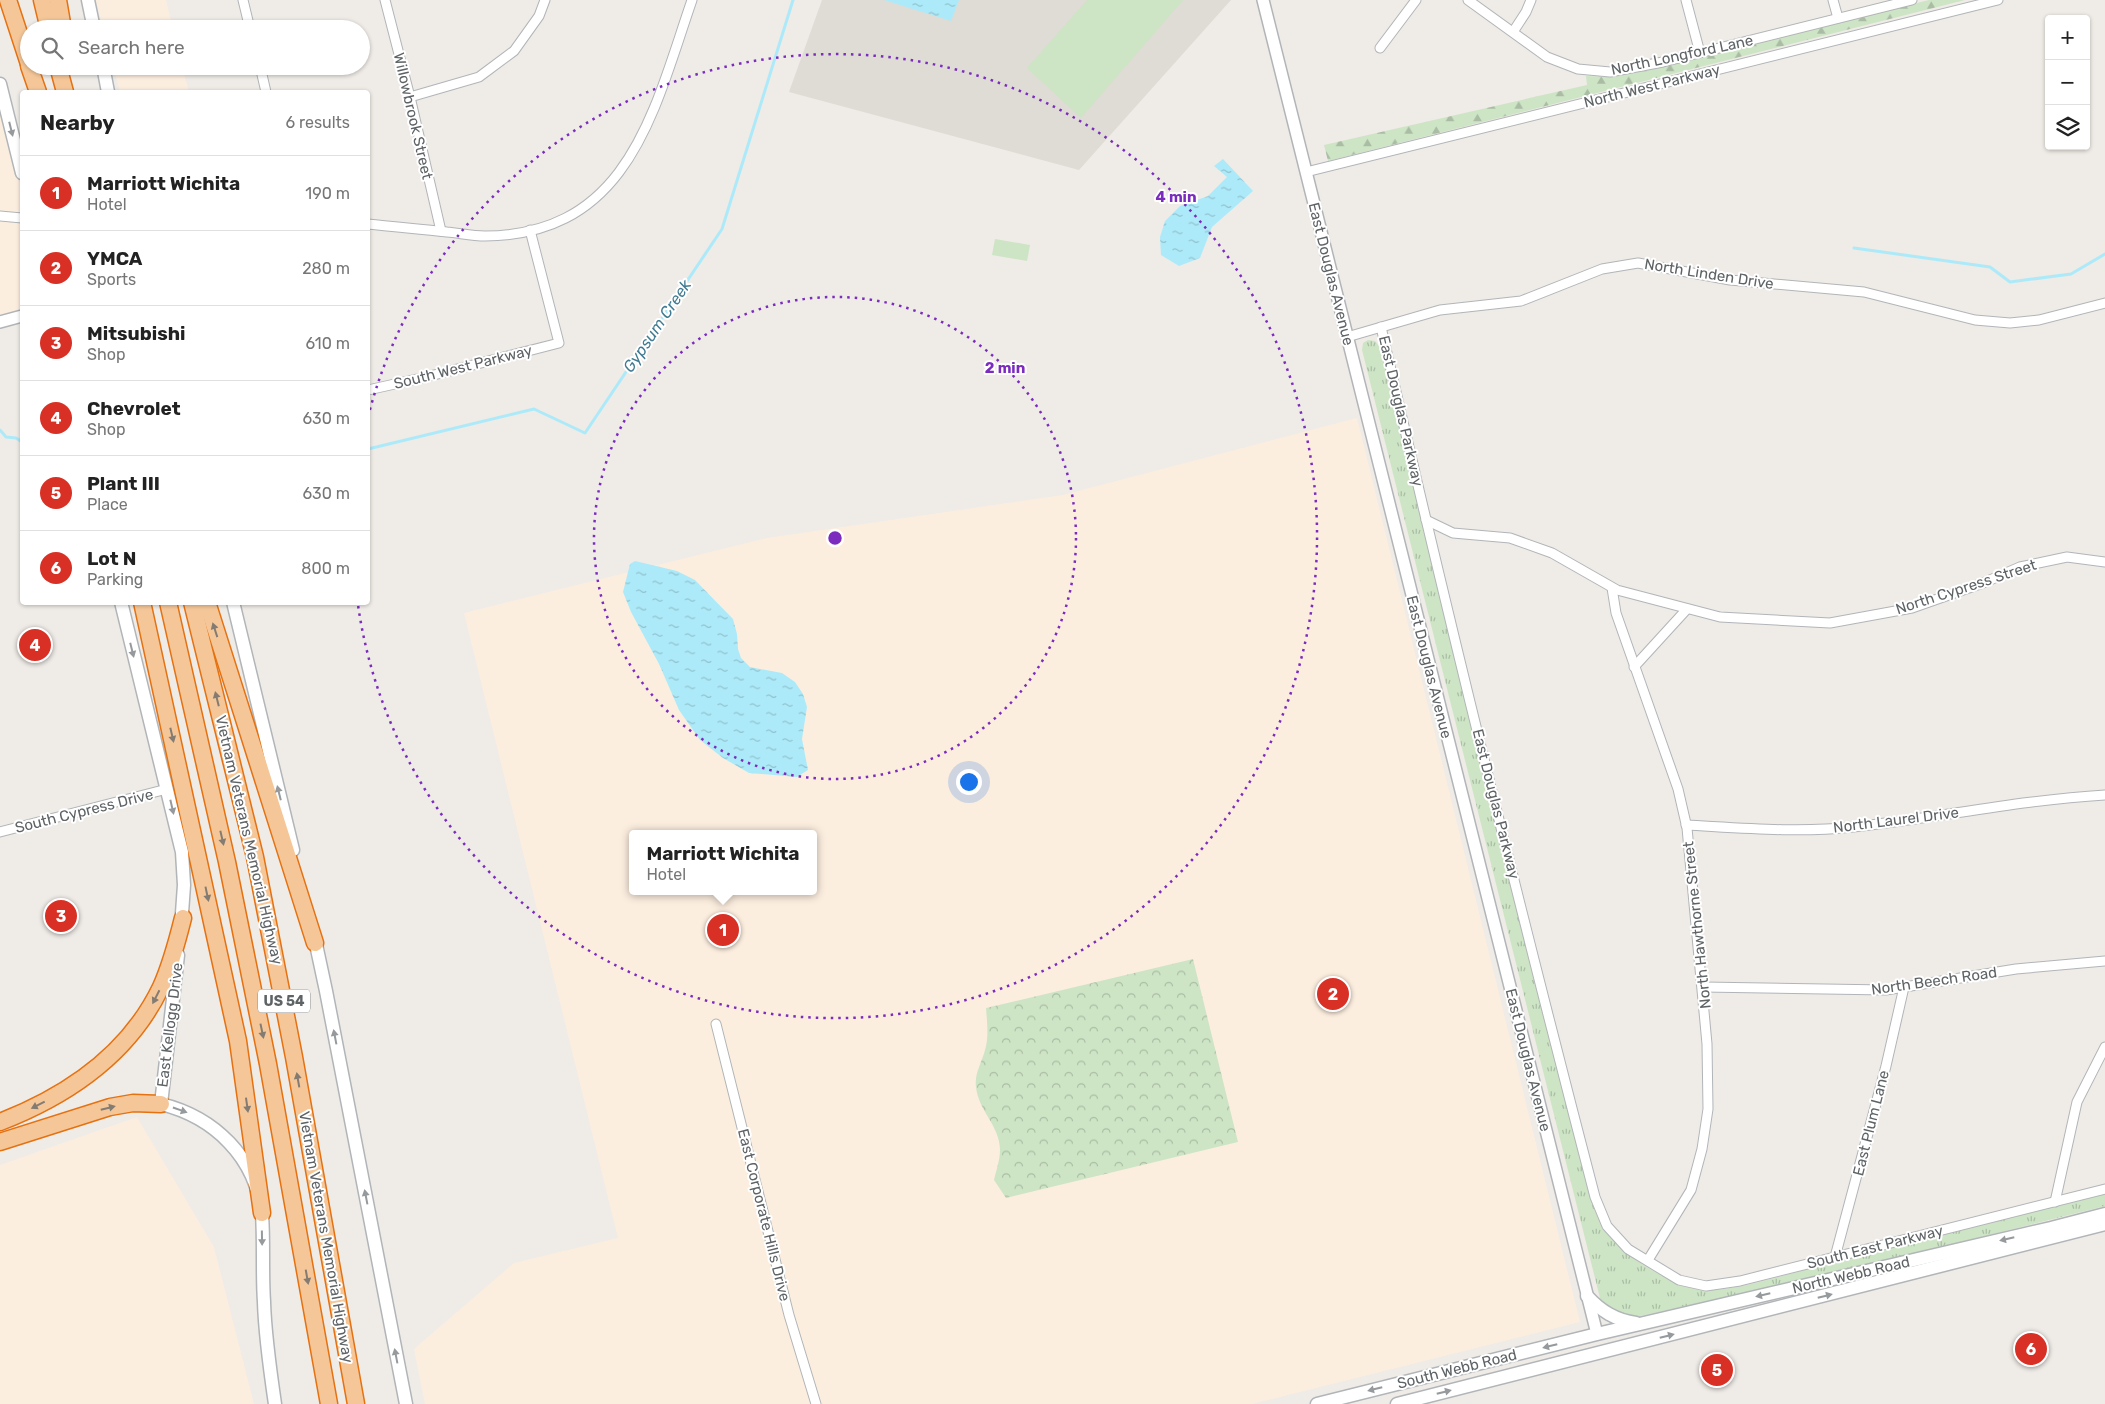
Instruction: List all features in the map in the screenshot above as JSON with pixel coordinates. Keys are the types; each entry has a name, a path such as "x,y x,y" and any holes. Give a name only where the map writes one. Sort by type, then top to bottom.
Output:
{"highway":[{"path":"8,0 20,37"},
{"path":"20,0 25,20"},
{"path":"42,0 47,20"},
{"path":"58,0 61,20"},
{"path":"32,75 37,90"},
{"path":"38,75 42,90"},
{"path":"60,75 64,90"},
{"path":"70,75 73,90"},
{"path":"143,605 238,1041 262,1212"},
{"name":"Vietnam Veterans Memorial Highway","path":"169,605 227,862 268,1064 329,1404"},
{"name":"Vietnam Veterans Memorial Highway","path":"193,605 244,805 257,867 294,1057 356,1404"},
{"path":"207,605 315,943"},
{"path":"0,1122 37,1106 78,1082 103,1063 122,1045 144,1018 161,987 172,959 182,918"},
{"path":"0,1142 110,1107 133,1103 161,1104"}],"main road":[{"path":"88,0 92,20"},
{"path":"105,75 108,90"},
{"path":"0,84 20,165"},
{"name":"East Kellogg Drive","path":"122,605 182,852 184,885 182,918 161,1104 199,1118 230,1143 251,1177 262,1212 264,1320 275,1404"},
{"path":"235,605 315,943 406,1404"},
{"name":"North Webb Road","path":"1597,1334 2105,1214"},
{"name":"North Webb Road","path":"1620,1348 2105,1224"},
{"path":"1587,1296 1596,1305 1615,1318 1641,1324"},
{"path":"1574,1360 1594,1341 1597,1334 1610,1346 1620,1348"},
{"name":"South Webb Road","path":"1317,1404 1597,1334"},
{"name":"South Webb Road","path":"1396,1404 1620,1348"}],"street":[{"path":"243,0 248,20"},
{"name":"Willowbrook Street","path":"385,0 410,97 441,232"},
{"path":"410,97 479,77 486,72 514,51 539,16 545,0"},
{"path":"370,224 485,236 545,227 578,211 606,190 631,158 656,106 692,0"},
{"name":"East Douglas Avenue","path":"1263,0 1597,1334"},
{"path":"1380,48 1416,0"},
{"name":"North Longford Lane","path":"1468,0 1547,57 1578,69 1610,72 1700,53 1912,0"},
{"path":"1513,32 1526,12 1531,0"},
{"path":"1686,0 1700,53"},
{"path":"1833,0 1838,18"},
{"name":"North West Parkway","path":"1306,172 1998,0"},
{"path":"262,75 266,90"},
{"path":"0,216 20,218"},
{"name":"South West Parkway","path":"370,390 559,343 530,230"},
{"name":"North Linden Drive","path":"1347,337 1440,310 1521,301 1602,269 1638,263 1730,280 1864,292 1920,304 1975,320 2010,323 2039,320 2105,303"},
{"path":"0,322 20,317"},
{"name":"East Douglas Parkway","path":"1381,328 1426,520 1595,1198 1606,1226 1628,1249 1648,1260"},
{"name":"North Cypress Street","path":"1426,520 1453,533 1510,538 1552,553 1612,588 1720,617 1830,623 1912,608 1983,583 2020,567 2068,558 2105,562"},
{"name":"North Hawthorne Street","path":"1612,588 1616,614 1678,789 1686,825 1708,1044 1708,1109 1702,1149 1691,1190 1648,1260"},
{"path":"1634,666 1687,608"},
{"name":"South Cypress Drive","path":"0,832 168,789"},
{"name":"North Laurel Drive","path":"1686,825 1764,830 1851,827 2038,801 2105,795"},
{"name":"North Beech Road","path":"1703,987 1886,990 2016,969 2105,961"},
{"name":"East Plum Lane","path":"1835,1257 1882,1084 1904,987"},
{"name":"East Corporate Hills Drive","path":"716,1024 789,1315 816,1404"},
{"path":"2055,1202 2077,1102 2105,1047"},
{"name":"South East Parkway","path":"1648,1260 1679,1280 1706,1286 1740,1281 2105,1189"}],"shaded area":[{"path":"96,0 166,0 171,20 101,20"},
{"path":"822,0 1231,0 1079,170 789,92"},
{"path":"115,75 184,75 188,90 119,90"},
{"path":"0,103 20,185 20,319 0,324"},
{"path":"1357,418 1580,1322 1252,1404 425,1404 414,1349 514,1263 618,1238 464,613 767,538 1063,495"},
{"path":"137,1117 214,1247 254,1404 0,1404 0,1165"}],"green space":[{"path":"1087,0 1183,0 1081,118 1027,68"},
{"path":"1929,0 1965,0 1328,161 1324,145 1587,85 1586,76 1614,77"},
{"path":"995,239 1030,245 1027,261 992,255"},
{"path":"1368,340 1375,341 1379,346 1382,356 1586,1183 1596,1213 1604,1227 1615,1240 1643,1265 1659,1275 1693,1288 1714,1290 1747,1285 2105,1192 2105,1206 1825,1276 1640,1316 1618,1315 1601,1302 1362,350 1363,343"},
{"path":"1193,959 1238,1142 1006,1198 994,1180 1000,1150 997,1133 981,1103 976,1087 977,1073 987,1040 986,1008"}],"water":[{"path":"884,0 959,0 951,21"},
{"path":"1223,159 1253,191 1212,227 1200,258 1179,266 1161,255 1160,237 1165,221 1180,206 1208,196 1227,177 1214,166"},
{"path":"635,561 677,571 695,580 733,619 741,658 750,667 782,673 795,682 803,694 807,707 802,739 808,770 797,777 749,773 723,758 700,740 679,710 659,664 631,612 623,592 630,564"}],"waterway":[{"name":"Gypsum Creek","path":"370,449 534,409 585,433 722,229 793,0"},
{"path":"1854,248 1990,267 2010,282 2071,274 2105,254"},
{"name":"Gypsum Creek","path":"0,430 6,437 16,438 20,441"}],"place":[{"name":"Chevrolet","path":"35,645"},
{"name":"Mitsubishi","path":"61,916"},
{"name":"Marriott Wichita","path":"723,930"},
{"name":"YMCA","path":"1333,994"},
{"name":"Lot N","path":"2031,1349"},
{"name":"Plant III","path":"1717,1370"}]}
